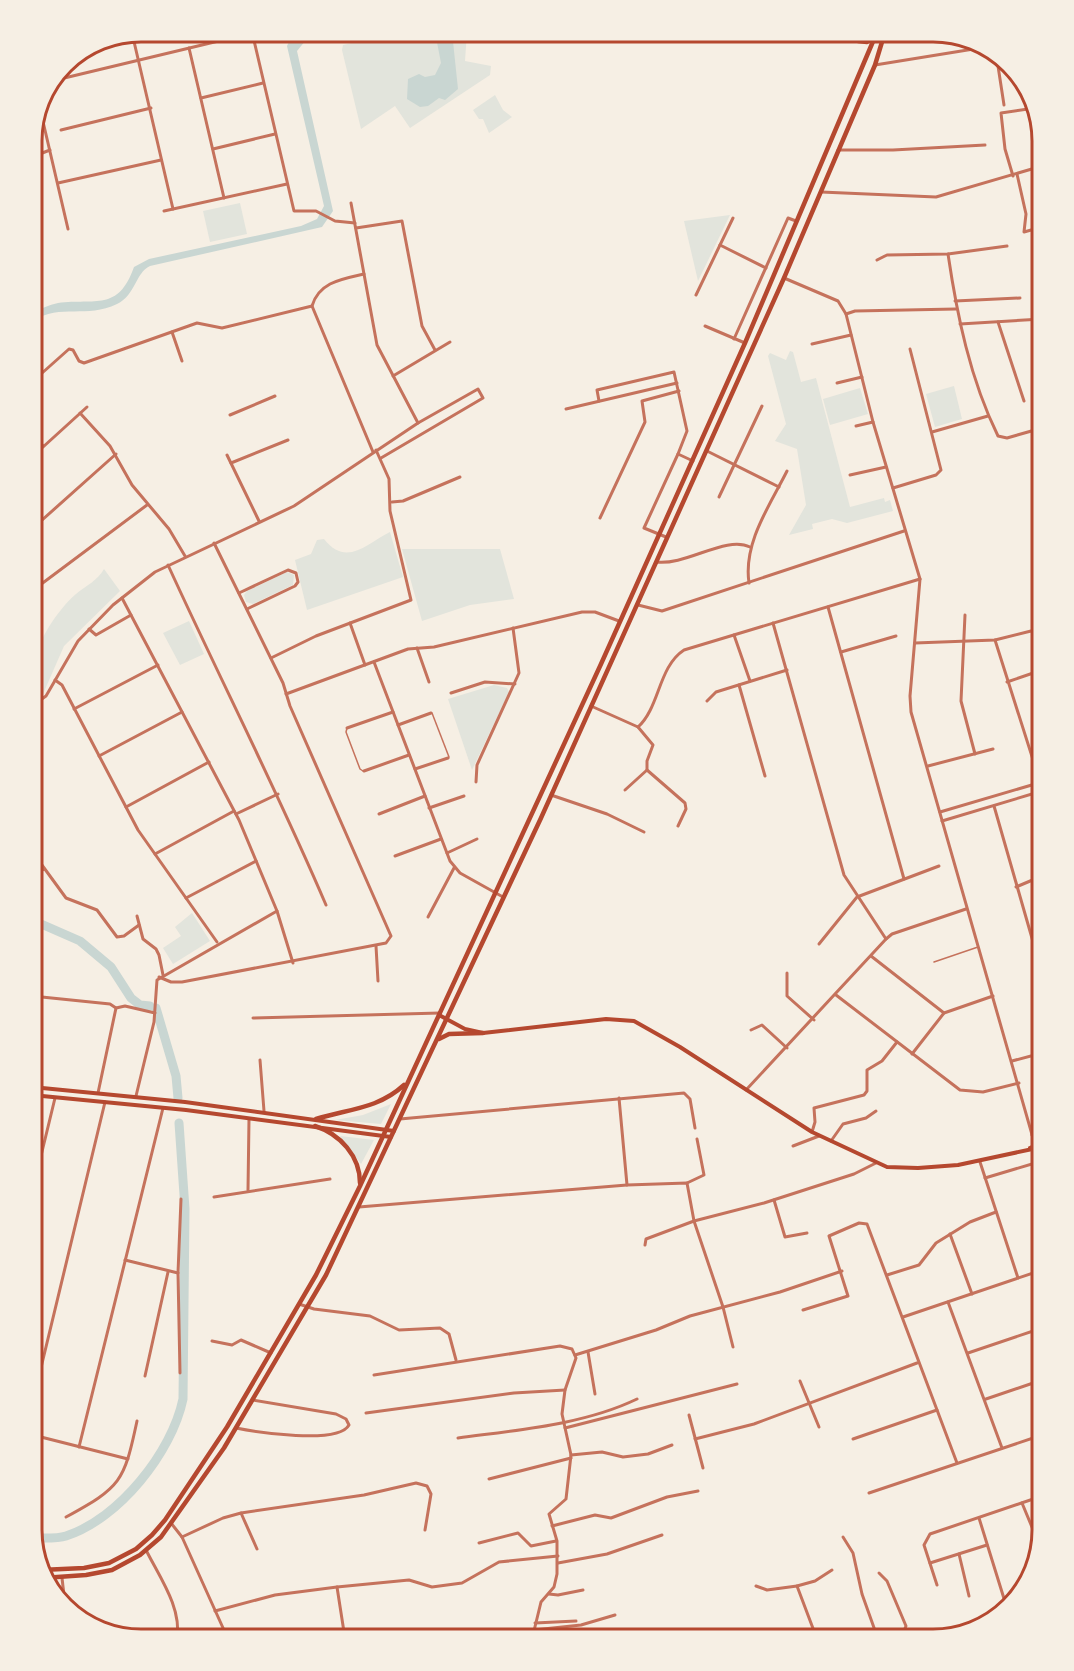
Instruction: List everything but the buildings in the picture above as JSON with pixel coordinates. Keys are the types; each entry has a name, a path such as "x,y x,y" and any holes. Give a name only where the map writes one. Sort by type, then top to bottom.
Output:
{"main road":[{"path":"50,1570 84,1568 109,1563 136,1550 165,1520 227,1427 318,1271 496,893 693,461 798,222 872,42"},
{"path":"55,1578 112,1570 146,1550 172,1523 236,1428 307,1308 359,1207 551,795 784,278 882,42"},
{"path":"601,664 608,667"},
{"path":"439,1014 465,1029 483,1033"},
{"path":"437,1041 449,1034 483,1033 606,1019 634,1021 680,1047 812,1132 876,1163 918,1168 980,1162 1032,1150"},
{"path":"316,1119 369,1107 392,1096 407,1083"},
{"path":"42,1088 264,1111 394,1131"},
{"path":"42,1096 163,1108 391,1137"},
{"path":"315,1126 334,1133 346,1146 359,1169 360,1186"},
{"path":"1027,1150 1032,1147"}],"street":[{"path":"65,78 213,42"},
{"path":"254,42 293,209 300,212 319,213 335,221 355,225 402,221 422,326 435,350"},
{"path":"134,43 173,209"},
{"path":"189,48 224,198"},
{"path":"874,65 967,48"},
{"path":"998,67 1004,105"},
{"path":"201,98 263,83"},
{"path":"61,130 151,108"},
{"path":"1027,109 1001,113 1005,149 1026,214 1024,232 1032,230"},
{"path":"43,125 68,229"},
{"path":"213,149 275,134"},
{"path":"838,150 893,150 985,145"},
{"path":"42,153 50,150"},
{"path":"58,183 162,160"},
{"path":"820,192 936,197 1032,169"},
{"path":"164,211 287,184"},
{"path":"351,203 377,345 418,423"},
{"path":"696,295 733,218"},
{"path":"734,339 788,218 798,222"},
{"path":"720,245 766,268"},
{"path":"877,260 887,255 948,254 1007,246"},
{"path":"948,254 956,309 988,416 998,436 1002,438 1032,430"},
{"path":"271,658 316,636 408,603 412,598 390,511 392,502 390,482 381,458 374,451 312,306 316,295 330,283 364,274"},
{"path":"784,278 838,301 846,314 873,422 920,579 910,696 911,712 928,766 966,909 1019,1083 1032,1135"},
{"path":"955,302 1020,298"},
{"path":"42,372 71,349 79,361 84,363 200,323 222,328 312,306"},
{"path":"846,314 855,311 956,309"},
{"path":"960,324 1032,320"},
{"path":"998,322 1024,401"},
{"path":"705,327 745,344"},
{"path":"172,331 182,361"},
{"path":"812,344 851,335"},
{"path":"393,376 450,342"},
{"path":"893,488 939,472 940,464 910,349"},
{"path":"599,401 597,390 674,372 687,431 644,528 666,537"},
{"path":"837,383 862,377"},
{"path":"566,409 677,383"},
{"path":"42,699 46,696 69,652 89,629 122,598 168,565 294,506 418,423 478,389 483,398 381,458"},
{"path":"600,518 645,422 642,401 679,391"},
{"path":"230,415 275,396"},
{"path":"719,497 762,406"},
{"path":"44,447 87,407"},
{"path":"80,413 116,454 132,485 169,529 185,556"},
{"path":"932,432 988,416"},
{"path":"856,426 873,422"},
{"path":"231,463 288,440"},
{"path":"706,450 779,487"},
{"path":"42,521 116,454"},
{"path":"678,454 693,461"},
{"path":"227,455 259,522"},
{"path":"850,475 886,467"},
{"path":"749,583 747,564 750,547 787,471"},
{"path":"392,502 403,501 460,477"},
{"path":"42,584 147,505"},
{"path":"636,604 662,611 904,531"},
{"path":"656,562 669,564 738,542 750,547"},
{"path":"159,977 171,982 182,982 293,963 376,946 389,941 390,933 271,658 214,543"},
{"path":"168,565 232,705 278,794 326,905"},
{"path":"239,593 288,570 296,573 298,582 295,586 247,609"},
{"path":"638,727 678,654 690,647 920,579"},
{"path":"122,598 235,812 277,911 293,963"},
{"path":"828,607 904,879"},
{"path":"286,694 417,648 434,647 589,611 619,621"},
{"path":"89,629 96,635 131,615"},
{"path":"965,615 961,701 975,754"},
{"path":"350,623 365,665"},
{"path":"773,623 844,874 886,939"},
{"path":"476,782 477,765 515,684 520,668 513,628"},
{"path":"915,643 995,640 1032,632"},
{"path":"734,635 750,681"},
{"path":"841,652 896,636"},
{"path":"995,640 1032,755"},
{"path":"417,648 429,682"},
{"path":"375,662 429,808 454,868 466,878 503,897"},
{"path":"74,709 158,665"},
{"path":"707,701 713,693 787,670"},
{"path":"1007,681 1032,673"},
{"path":"55,680 60,683 126,807 155,854 218,943"},
{"path":"451,693 485,682 515,684"},
{"path":"739,685 765,776"},
{"path":"591,706 638,727 653,745 647,770 625,790"},
{"path":"99,756 182,712"},
{"path":"347,728 393,712"},
{"path":"398,725 431,713"},
{"path":"928,766 993,749"},
{"path":"364,771 409,754"},
{"path":"415,769 448,758"},
{"path":"126,807 208,762"},
{"path":"647,770 685,803 686,809 678,826"},
{"path":"940,812 1032,785"},
{"path":"942,821 1032,793"},
{"path":"155,854 235,812 278,794"},
{"path":"551,795 607,814 644,832"},
{"path":"379,814 425,796"},
{"path":"429,808 464,796"},
{"path":"994,806 1032,940"},
{"path":"395,856 441,839"},
{"path":"447,853 477,839"},
{"path":"186,898 257,861"},
{"path":"42,866 66,898 97,910 117,937 122,937 139,925"},
{"path":"819,944 857,897 939,866"},
{"path":"428,917 454,868"},
{"path":"1016,887 1032,880"},
{"path":"747,1090 892,934 966,909"},
{"path":"136,1096 155,1014 154,985 159,977 277,911"},
{"path":"137,916 143,939 156,949 163,975"},
{"path":"376,946 378,981"},
{"path":"871,956 944,1013"},
{"path":"787,973 787,996 814,1020"},
{"path":"836,995 964,1092 983,1092 1019,1083"},
{"path":"912,1054 944,1013 993,996"},
{"path":"42,997 110,1005 116,1008 125,1006 155,1014"},
{"path":"98,1093 116,1008"},
{"path":"253,1018 439,1014"},
{"path":"751,1030 762,1025 787,1048"},
{"path":"812,1132 815,1122 814,1108 864,1095 867,1091 867,1070 882,1061 897,1042"},
{"path":"1012,1061 1032,1056"},
{"path":"260,1060 264,1111"},
{"path":"400,1119 684,1093 690,1100 695,1128"},
{"path":"42,1152 55,1098"},
{"path":"619,1098 627,1185"},
{"path":"42,1364 105,1102"},
{"path":"79,1446 163,1108"},
{"path":"831,1141 843,1124 866,1118 876,1111"},
{"path":"248,1190 249,1119"},
{"path":"793,1146 819,1136"},
{"path":"359,1207 627,1185 687,1183 704,1175 697,1139"},
{"path":"980,1162 1018,1278"},
{"path":"645,1245 646,1239 694,1221 774,1200 854,1174 876,1163"},
{"path":"985,1178 1032,1164"},
{"path":"214,1197 330,1179"},
{"path":"687,1183 694,1221 723,1307 733,1347"},
{"path":"180,1373 178,1273 181,1199"},
{"path":"774,1200 782,1234 785,1237 807,1233"},
{"path":"887,1275 919,1265 932,1247 950,1234 970,1222 996,1212"},
{"path":"803,1310 848,1296 829,1235 862,1222 868,1227 887,1275 957,1463"},
{"path":"950,1234 972,1294"},
{"path":"125,1260 178,1273"},
{"path":"575,1355 690,1316 842,1271"},
{"path":"145,1376 168,1272"},
{"path":"903,1317 1032,1273"},
{"path":"948,1302 986,1399 1002,1448"},
{"path":"298,1304 307,1308 370,1316 399,1330 440,1328 448,1334 456,1360"},
{"path":"968,1353 1032,1331"},
{"path":"212,1341 232,1345 241,1340 271,1353"},
{"path":"374,1375 456,1360 560,1346 572,1349 575,1355 565,1390 563,1422 571,1457 567,1497 550,1511 558,1563 554,1587 541,1602 534,1629"},
{"path":"588,1352 595,1394"},
{"path":"695,1438 749,1426 918,1363"},
{"path":"800,1381 819,1427"},
{"path":"986,1399 1032,1383"},
{"path":"564,1428 737,1384"},
{"path":"366,1413 514,1393 565,1390"},
{"path":"458,1438 563,1422 609,1411 637,1399"},
{"path":"236,1428 268,1434 309,1435 334,1434 345,1431 349,1425 346,1419 336,1414 253,1400"},
{"path":"853,1439 937,1410"},
{"path":"689,1415 703,1468"},
{"path":"66,1517 111,1491 122,1476 137,1420"},
{"path":"42,1437 128,1459"},
{"path":"869,1494 1032,1438"},
{"path":"489,1479 571,1457 602,1452 623,1457 648,1454 672,1445"},
{"path":"182,1537 223,1518 241,1514 423,1484 427,1486 431,1494 425,1530"},
{"path":"552,1526 596,1515 611,1518 667,1497 698,1491"},
{"path":"937,1585 924,1545 930,1534 1032,1500"},
{"path":"1022,1503 1032,1527"},
{"path":"241,1514 257,1549"},
{"path":"979,1518 1004,1599"},
{"path":"165,1520 172,1523 182,1537 223,1629"},
{"path":"479,1543 518,1533 531,1546 556,1541"},
{"path":"558,1563 607,1554 662,1535"},
{"path":"843,1537 853,1553 862,1594 875,1629"},
{"path":"930,1563 987,1545"},
{"path":"146,1550 176,1611 180,1623 179,1629"},
{"path":"959,1554 969,1596"},
{"path":"215,1611 275,1595 337,1587 409,1580 428,1586 462,1582 499,1562 558,1556"},
{"path":"756,1586 767,1590 797,1586 815,1581 832,1570"},
{"path":"879,1573 886,1579 906,1626 905,1629"},
{"path":"62,1578 63,1591"},
{"path":"797,1586 813,1629"},
{"path":"337,1587 344,1629"},
{"path":"549,1594 558,1595 584,1590"},
{"path":"543,1629 581,1625 615,1615"},
{"path":"535,1623 576,1621"}],"lane":[{"path":"431,713 435,714 449,754 448,758"},
{"path":"347,728 345,732 360,769 364,771"},
{"path":"934,962 978,947"}],"shaded area":[{"path":"290,42 304,42 297,51 333,211 322,227 150,266 141,274 128,295 117,304 95,310 54,313 42,316 42,308 55,304 104,300 113,297 128,281 134,267 149,259 301,226 317,219 324,206 287,46"},
{"path":"356,42 466,42 465,61 491,66 490,75 410,128 395,106 361,129 342,50 343,45"},
{"path":"437,42 453,42 458,89 445,100 439,98 428,106 420,107 407,99 408,79 419,74 425,77 435,75 441,63"},
{"path":"495,95 503,110 512,117 489,133 483,119 479,119 473,110"},
{"path":"240,203 247,234 210,242 203,211"},
{"path":"730,215 698,281 684,221"},
{"path":"790,351 793,352 801,382 816,378 850,507 884,498 885,502 890,500 893,511 847,523 832,519 812,524 813,529 789,535 806,505 797,449 775,441 786,424 768,356 770,353 786,360"},
{"path":"954,386 962,419 935,427 926,394"},
{"path":"860,388 868,414 830,425 823,399"},
{"path":"390,532 403,577 307,610 295,560 311,554 317,540 324,539 341,552 349,552 365,547"},
{"path":"402,549 500,549 514,599 470,605 422,621"},
{"path":"104,569 120,591 64,646 42,695 42,641 49,627 65,606"},
{"path":"287,572 294,575 293,585 253,604 246,602 244,595 247,591"},
{"path":"189,621 204,654 180,665 163,633"},
{"path":"494,685 507,688 509,692 472,770 448,699"},
{"path":"192,913 210,941 173,964 163,948 181,936 175,927"},
{"path":"391,1104 381,1124 335,1120 363,1115"},
{"path":"340,1136 374,1140 361,1164"}],"waterway":[{"path":"42,924 80,941 111,967 131,998 140,1005 150,1006"},
{"path":"156,1008 176,1076 178,1098"},
{"path":"43,1538 66,1536 105,1515 140,1481 168,1440 177,1419 183,1399 185,1209 179,1123"}]}
